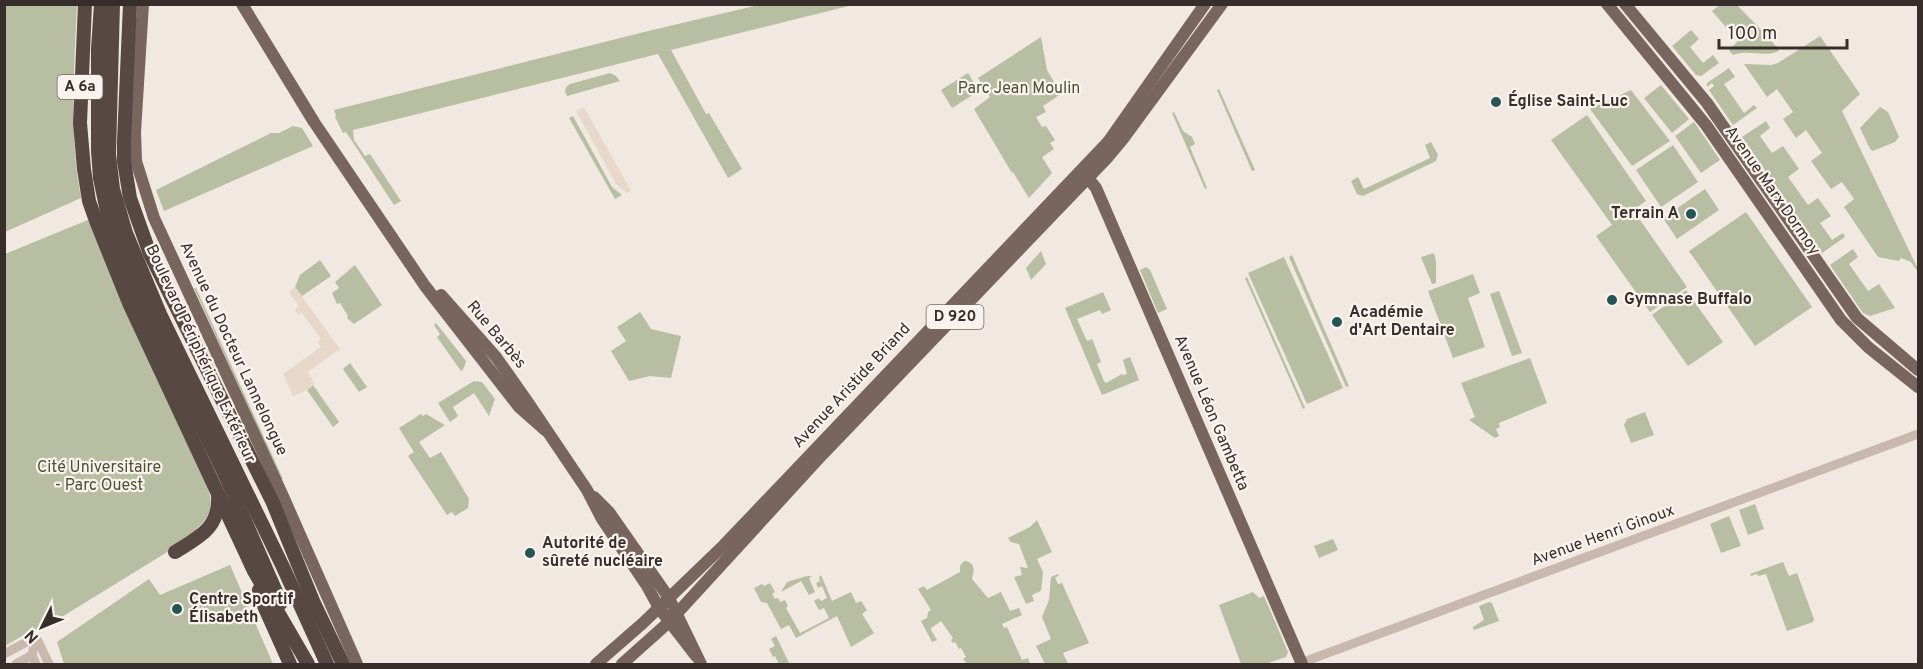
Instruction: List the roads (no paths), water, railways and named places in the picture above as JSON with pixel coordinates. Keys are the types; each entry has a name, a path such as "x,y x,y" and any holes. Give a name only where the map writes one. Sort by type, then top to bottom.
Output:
{"highway":[{"name":"A 6a","path":"85,4 80,97 84,169 89,201 118,276 149,346 218,490"},
{"path":"101,4 98,49 98,151 100,178 108,216 150,320 224,473 308,664"},
{"name":"Boulevard Périphérique Extérieur","path":"113,4 109,154 113,189 122,222 160,314 283,567 327,664"},
{"name":"A 6a","path":"130,4 124,93 124,161 130,198 143,237 212,379"},
{"path":"212,379 270,522 283,567"},
{"path":"212,379 273,503 313,601 343,664"},
{"path":"218,490 254,571 308,664"},
{"path":"175,552 199,537 214,522 218,490"},
{"path":"254,571 264,606 290,664"}],"main road":[{"name":"Avenue du Docteur Lannelongue","path":"142,4 135,132 136,161 154,218 282,494 357,664"},
{"name":"Rue Barbès","path":"243,4 326,140 414,268 430,282 496,357 586,490 609,512 698,660"},
{"name":"Avenue Aristide Briand","path":"622,664 668,610 715,561 724,545 1108,142 1205,4"},
{"name":"Avenue Aristide Briand","path":"596,664 668,610 828,449 1088,178 1123,139 1222,4"},
{"name":"Avenue Marx Dormoy","path":"1607,4 1693,108 1848,329 1918,387"},
{"name":"Avenue Marx Dormoy","path":"1625,4 1707,103 1845,302 1863,324 1918,370"},
{"name":"Avenue Léon Gambetta","path":"1088,178 1096,188 1300,664"},
{"path":"613,664 668,610"}],"street":[{"name":"Avenue Henri Ginoux","path":"1300,664 1918,434"},
{"path":"4,654 36,637"},
{"path":"16,664 34,660 36,637"},
{"path":"36,637 49,664"}],"place":[{"name":"Église Saint-Luc","path":"1496,102"},
{"name":"Terrain A","path":"1691,214"},
{"name":"Gymnase Buffalo","path":"1612,300"},
{"name":"Académie d'Art Dentaire","path":"1337,322"},
{"name":"Autorité de sûreté nucléaire","path":"530,553"},
{"name":"Centre Sportif Élisabeth","path":"177,609"}],"park label":[{"name":"Parc Jean Moulin","path":"1019,89"},
{"name":"Cité Universitaire - Parc Ouest","path":"99,477"}]}
